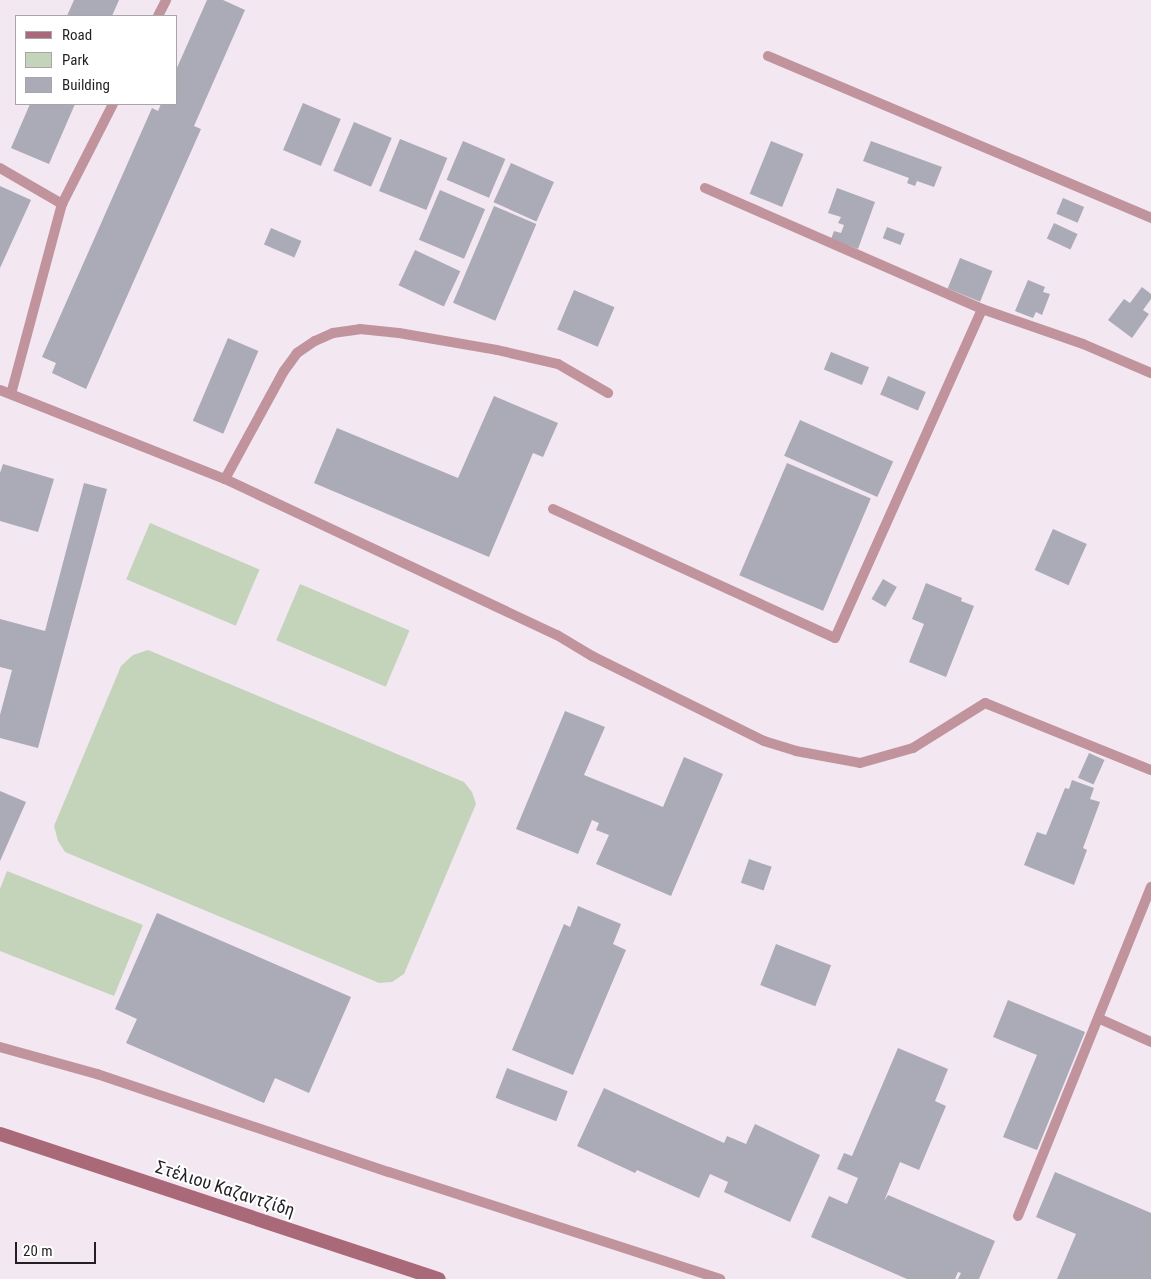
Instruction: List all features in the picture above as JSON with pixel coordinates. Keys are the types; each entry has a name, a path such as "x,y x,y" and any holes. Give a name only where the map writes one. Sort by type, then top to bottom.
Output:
{"main road":[{"name":"Στέλιου Καζαντζίδη","path":"0,1134 439,1279"}],"lane":[{"path":"158,15 166,0"},
{"path":"768,56 1151,218"},
{"path":"11,394 62,204 112,105"},
{"path":"0,168 62,204"},
{"path":"705,188 982,309 1083,344 1151,373"},
{"path":"553,509 835,638 982,309"},
{"path":"225,479 284,371 297,353 314,341 333,333 360,330 389,332 497,350 558,364 608,393"},
{"path":"0,390 225,479 557,634 592,656 742,731 796,751 860,763 913,748 985,703 1151,770"},
{"path":"1018,1216 1100,1019 1151,887"},
{"path":"1100,1019 1151,1042"},
{"path":"0,1046 97,1074 390,1172 720,1279"}],"green space":[{"path":"150,523 260,569 236,626 126,579"},
{"path":"300,584 410,630 386,687 276,640"},
{"path":"148,650 464,782 472,792 476,804 404,974 392,982 379,983 65,852 58,841 54,826 121,666 133,655"},
{"path":"7,871 143,925 114,996 0,951 0,889"}],"building":[{"path":"74,0 119,0 112,15 67,15"},
{"path":"207,0 223,0 245,10 194,126 201,129 86,389 52,373 56,363 42,357 152,108 158,111 161,105 178,105 178,65"},
{"path":"303,103 341,119 321,166 283,150"},
{"path":"30,105 75,105 49,164 11,148"},
{"path":"354,122 392,138 371,187 333,171"},
{"path":"400,139 447,158 426,210 379,191"},
{"path":"463,141 505,159 489,198 447,180"},
{"path":"771,141 803,154 782,207 750,194"},
{"path":"871,141 942,167 934,187 917,181 915,186 907,183 909,178 863,161"},
{"path":"511,163 554,182 536,221 494,202"},
{"path":"0,186 31,200 0,268"},
{"path":"837,188 875,202 858,249 831,239 834,231 841,233 844,225 838,223 841,217 828,213"},
{"path":"440,190 485,209 464,259 419,240"},
{"path":"1063,198 1084,207 1078,223 1056,214"},
{"path":"494,206 536,224 495,321 453,303"},
{"path":"1054,223 1078,234 1070,249 1047,238"},
{"path":"887,227 905,234 900,245 883,238"},
{"path":"271,228 301,241 294,257 264,245"},
{"path":"415,250 460,271 444,306 399,285"},
{"path":"960,258 992,271 980,302 948,289"},
{"path":"1028,280 1045,287 1043,292 1050,294 1042,315 1036,312 1033,318 1015,311"},
{"path":"1142,287 1151,294 1151,299 1143,310 1149,314 1132,338 1108,320 1124,299 1130,303"},
{"path":"574,290 615,307 598,347 557,330"},
{"path":"228,338 258,351 223,434 193,421"},
{"path":"831,352 869,367 862,385 824,370"},
{"path":"888,376 926,392 918,410 880,394"},
{"path":"494,396 558,423 543,457 533,453 489,557 314,483 337,428 458,478"},
{"path":"800,420 893,461 877,497 784,456"},
{"path":"787,463 871,499 823,611 739,575"},
{"path":"3,464 54,479 38,532 0,521 0,473"},
{"path":"84,483 107,489 38,748 0,738 0,715 12,670 0,667 0,619 45,631"},
{"path":"1053,529 1087,544 1068,585 1035,570"},
{"path":"883,579 897,587 885,607 872,599"},
{"path":"926,583 962,598 961,601 974,606 946,677 909,662 924,624 912,619"},
{"path":"565,711 605,727 584,775 663,807 684,757 723,774 671,896 596,864 609,835 596,830 599,823 592,820 578,854 516,829"},
{"path":"1089,753 1105,760 1094,785 1078,778"},
{"path":"1072,780 1094,788 1090,799 1100,802 1083,848 1087,850 1074,885 1024,865 1037,832 1046,835 1065,788 1069,789"},
{"path":"0,791 26,802 0,861"},
{"path":"749,859 772,867 764,890 741,883"},
{"path":"578,906 621,924 613,944 626,950 573,1075 512,1050 564,924 570,927"},
{"path":"157,913 351,997 309,1093 275,1078 264,1103 126,1043 137,1019 115,1009"},
{"path":"776,944 831,965 815,1006 760,985"},
{"path":"1008,1000 1085,1032 1037,1150 1003,1137 1037,1055 993,1037"},
{"path":"898,1048 948,1069 935,1101 946,1106 919,1170 900,1162 884,1201 888,1195 995,1241 979,1279 958,1279 961,1273 958,1272 955,1279 907,1279 811,1237 829,1196 847,1204 858,1178 837,1169 844,1153 852,1156"},
{"path":"507,1068 568,1091 556,1121 496,1098"},
{"path":"604,1088 724,1143 727,1136 746,1144 755,1124 820,1155 790,1222 724,1192 728,1182 710,1174 699,1198 637,1170 635,1173 577,1146"},
{"path":"1055,1172 1151,1213 1151,1279 1057,1279 1076,1234 1036,1217"}]}
